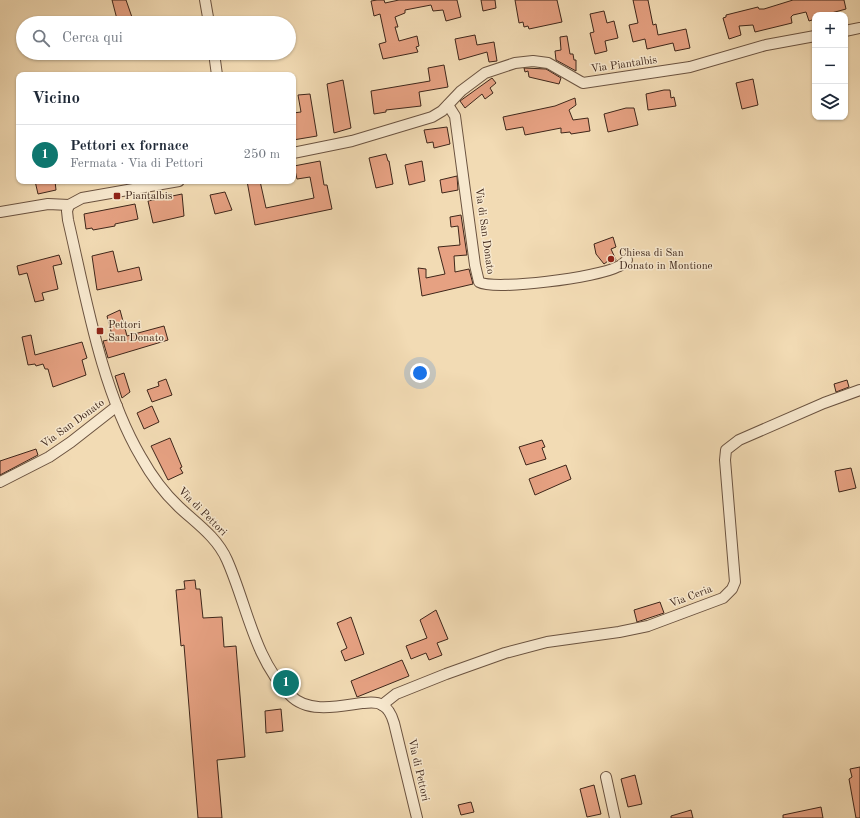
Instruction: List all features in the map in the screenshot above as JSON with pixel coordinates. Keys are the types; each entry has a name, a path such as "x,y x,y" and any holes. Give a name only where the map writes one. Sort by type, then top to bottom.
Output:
{"street":[{"path":"205,0 208,16"},
{"path":"848,30 860,28"},
{"name":"Via Piantalbis","path":"296,152 352,140 423,121 432,117 448,106 461,91 485,73 502,66 533,61 548,63 583,83 690,67 766,45 812,37"},
{"path":"215,60 217,72"},
{"name":"Via di San Donato","path":"448,106 455,116 475,265 479,282 488,285 508,286 553,281 607,271 617,268 627,260"},
{"path":"0,212 43,205 69,206 82,198 162,184"},
{"name":"Via di Pettori","path":"69,206 67,211 68,220 83,285 117,406 140,456 155,478 178,506 219,545 227,559 258,643 268,665 285,690 300,702 319,707 372,703 382,705 388,711 394,723 417,818"},
{"name":"Via Ceria","path":"382,705 396,694 505,653 547,642 620,632 648,626 723,598 732,589 735,582 725,460 726,450 739,440 824,403 860,390"},
{"name":"Via San Donato","path":"0,482 49,457 117,406"},
{"path":"606,777 615,818"}],"building":[{"path":"112,0 126,0 132,16 116,16"},
{"path":"384,0 385,3 399,0 457,0 461,17 446,21 443,10 433,11 431,5 405,10 405,13 395,17 398,27 395,27 399,41 417,36 419,46 416,47 418,52 383,59 379,44 386,42 380,14 374,16 371,1"},
{"path":"481,0 495,0 496,8 483,11"},
{"path":"515,0 557,0 562,22 529,29 528,26 524,27 523,22 519,23"},
{"path":"633,0 648,0 653,25 656,24 658,35 686,29 690,48 675,51 673,43 647,49 645,39 633,42 629,25 638,23"},
{"path":"793,0 844,0 846,9 835,12 812,12 812,20 809,21 806,12 793,15 791,17 792,23 755,32 753,25 739,26 741,35 729,39 723,18 726,17 726,15 758,7 759,9 764,9"},
{"path":"604,11 607,23 614,21 618,38 605,41 607,51 595,54 590,33 594,32 590,14"},
{"path":"475,35 477,45 494,42 497,61 489,62 487,52 459,60 455,39"},
{"path":"567,36 570,54 573,54 574,60 576,60 576,71 556,60 555,51 561,50 560,37"},
{"path":"444,65 448,87 419,92 421,106 386,110 386,112 374,114 371,91 430,81 428,68"},
{"path":"524,68 546,69 561,78 559,84 529,77 528,71 525,72"},
{"path":"492,78 496,83 490,88 493,93 485,99 482,94 465,108 460,101"},
{"path":"753,79 758,105 742,109 736,83"},
{"path":"343,80 351,128 334,133 327,84"},
{"path":"670,90 671,98 674,97 676,106 648,110 646,94"},
{"path":"310,94 317,136 296,140 296,113 301,112 298,95"},
{"path":"575,98 576,105 569,110 573,120 588,118 590,131 571,134 570,132 561,133 561,128 525,135 523,127 506,130 503,117 555,106"},
{"path":"626,108 634,108 638,125 608,132 604,114"},
{"path":"447,127 450,144 434,148 433,142 427,143 424,130"},
{"path":"386,154 389,161 393,184 376,188 369,158"},
{"path":"320,161 324,185 327,185 332,209 255,225 248,184 261,184 266,208 314,198 310,177 297,179 296,166"},
{"path":"422,161 425,181 409,185 405,165"},
{"path":"457,176 458,190 442,193 440,180"},
{"path":"36,184 55,184 56,190 38,194"},
{"path":"225,192 232,210 215,214 210,195"},
{"path":"182,194 184,216 153,223 148,201"},
{"path":"135,204 138,219 115,224 115,226 93,230 92,228 86,229 84,214"},
{"path":"461,215 467,255 454,256 455,272 469,269 473,284 422,296 418,268 426,269 426,278 445,274 438,247 460,245 458,226 451,227 450,217"},
{"path":"613,237 616,247 611,249 616,260 609,263 608,261 604,264 596,254 594,244"},
{"path":"113,251 118,272 139,267 142,280 97,290 92,256"},
{"path":"59,255 62,264 53,266 58,289 42,293 44,300 35,302 27,273 19,275 17,266"},
{"path":"120,310 127,336 164,326 168,340 108,358 103,341 113,339 107,316"},
{"path":"31,335 35,355 82,342 87,358 82,360 86,375 53,387 48,369 45,369 43,364 36,366 35,364 28,365 22,337"},
{"path":"124,373 130,392 122,398 115,376"},
{"path":"166,379 172,395 152,402 147,390 159,386 158,382"},
{"path":"847,380 849,387 836,392 834,384"},
{"path":"152,406 159,422 144,429 137,413"},
{"path":"170,438 183,473 168,480 151,446"},
{"path":"542,440 545,447 542,448 546,459 526,465 519,447"},
{"path":"36,449 38,455 0,475 0,461"},
{"path":"566,465 571,479 535,495 529,479"},
{"path":"851,468 856,488 839,492 835,471"},
{"path":"195,580 196,589 200,589 203,618 222,617 224,647 236,646 245,757 217,760 222,818 198,818 184,645 181,646 176,590 185,589 184,581"},
{"path":"660,602 664,613 637,622 634,610"},
{"path":"436,610 448,639 437,643 442,655 429,660 426,653 411,659 406,646 427,638 420,620"},
{"path":"351,617 364,654 345,661 341,651 347,648 337,623"},
{"path":"402,660 409,676 357,697 351,681"},
{"path":"281,709 283,731 266,733 265,711"},
{"path":"860,767 860,818 856,818 849,779 852,777 850,769"},
{"path":"635,775 642,804 628,807 621,779"},
{"path":"594,785 601,814 587,817 580,789"},
{"path":"471,802 474,812 461,815 458,805"},
{"path":"821,807 823,818 783,818 783,815"},
{"path":"691,810 693,818 671,818 671,816"}],"place":[{"name":"Piantalbis","path":"117,196"},
{"name":"Chiesa di San Donato in Montione","path":"611,259"},
{"name":"Pettori San Donato","path":"100,331"},
{"name":"Pettori ex fornace","path":"286,683"}]}
